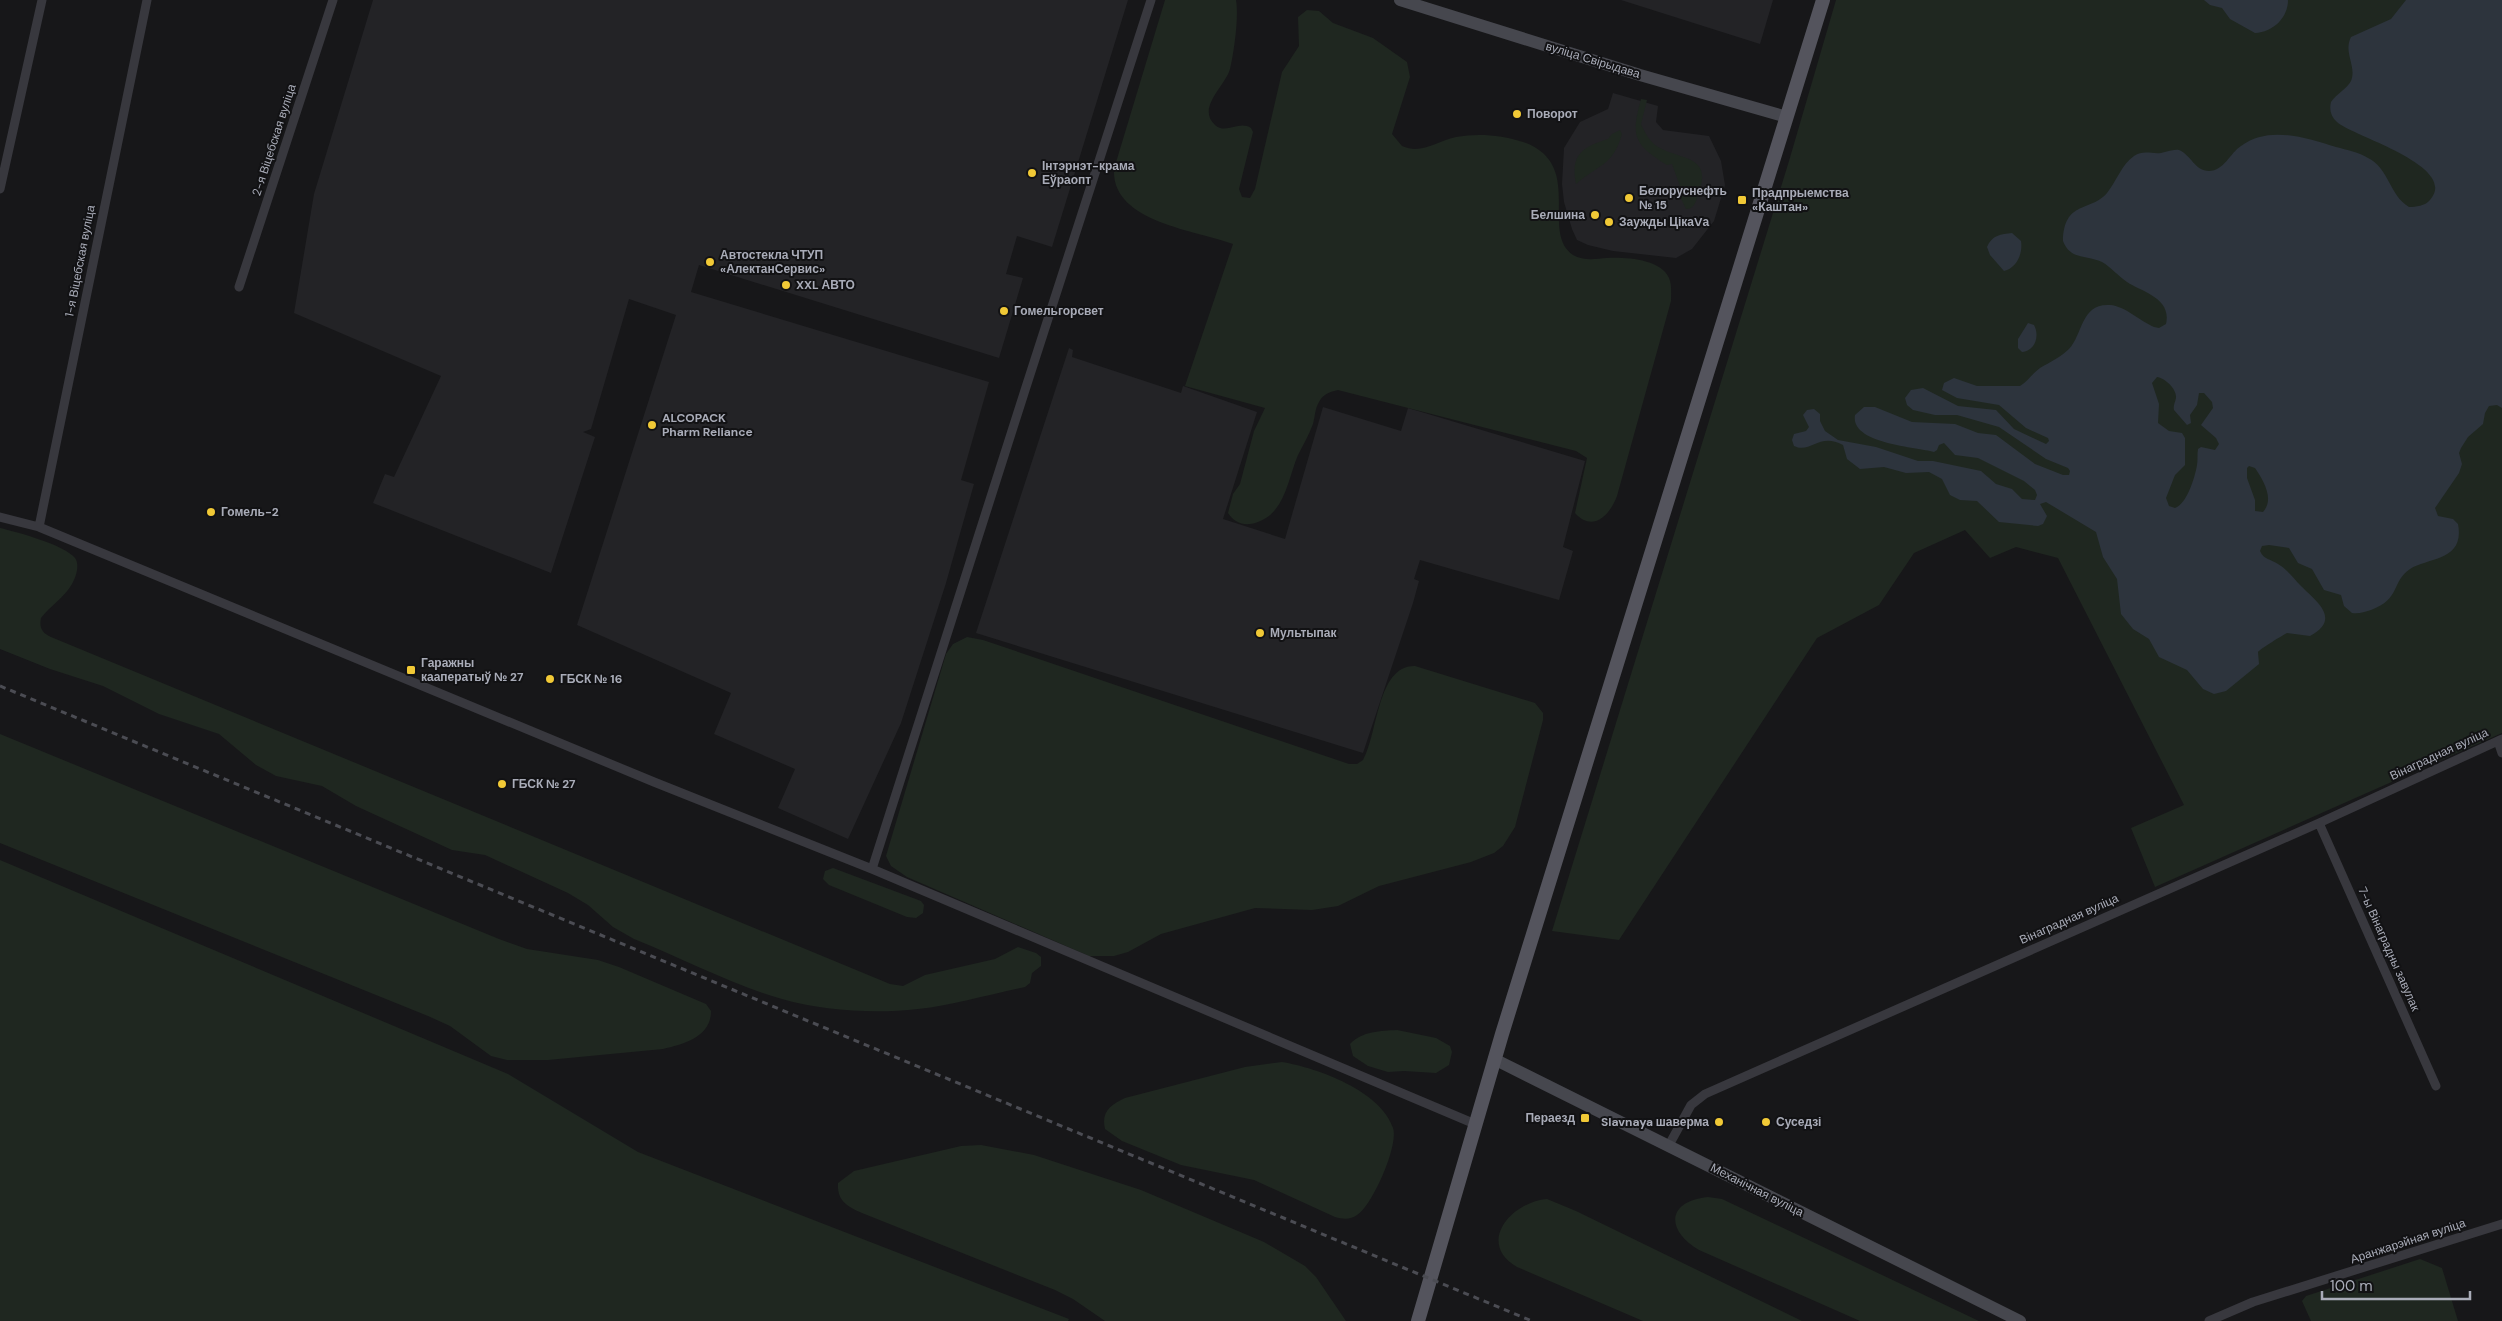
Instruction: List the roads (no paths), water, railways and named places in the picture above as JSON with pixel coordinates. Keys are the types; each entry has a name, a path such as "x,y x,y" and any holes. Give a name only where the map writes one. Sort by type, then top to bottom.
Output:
{"main road":[{"path":"1418,1321 1494,1059 1823,0"}],"street":[{"path":"0,189 42,0"},
{"name":"1-я Віцебская вуліца","path":"39,526 147,0"},
{"name":"2-я Віцебская вуліца","path":"238,287 333,0"},
{"path":"872,869 987,501 1027,388 1151,0"},
{"name":"вуліца Свірыдава","path":"1400,0 1640,75 1787,117"},
{"path":"0,517 39,526 654,782 872,869 1475,1124"},
{"path":"2500,740 2502,753"},
{"name":"Вінаградная вуліца","path":"1669,1145 1691,1105 1705,1094 2319,823 2500,740"},
{"name":"7-ы Вінаградны завулак","path":"2319,823 2436,1086"},
{"name":"Механічная вуліца","path":"1494,1059 2020,1321"},
{"name":"Аранжарэйная вуліца","path":"2209,1321 2253,1302 2502,1224"}],"railway":[{"path":"0,686 1532,1321"}],"place":[{"name":"Поворот","path":"1517,114"},
{"name":"Інтэрнэт-крама Еўраопт","path":"1032,173"},
{"name":"Белоруснефть № 15","path":"1629,198"},
{"name":"Прадпрыемства «Каштан»","path":"1742,200"},
{"name":"Белшина","path":"1595,215"},
{"name":"Заужды ЦікаVа","path":"1609,222"},
{"name":"Автостекла ЧТУП «АлектанСервис»","path":"710,262"},
{"name":"XXL АВТО","path":"786,285"},
{"name":"Гомельгорсвет","path":"1004,311"},
{"name":"ALCOPACK Pharm Reliance","path":"652,425"},
{"name":"Гомель-2","path":"211,512"},
{"name":"Мультыпак","path":"1260,633"},
{"name":"Гаражны кааператыў № 27","path":"411,670"},
{"name":"ГБСК № 16","path":"550,679"},
{"name":"ГБСК № 27","path":"502,784"},
{"name":"Пераезд","path":"1585,1118"},
{"name":"Slavnaya шаверма","path":"1719,1122"},
{"name":"Суседзі","path":"1766,1122"}]}
